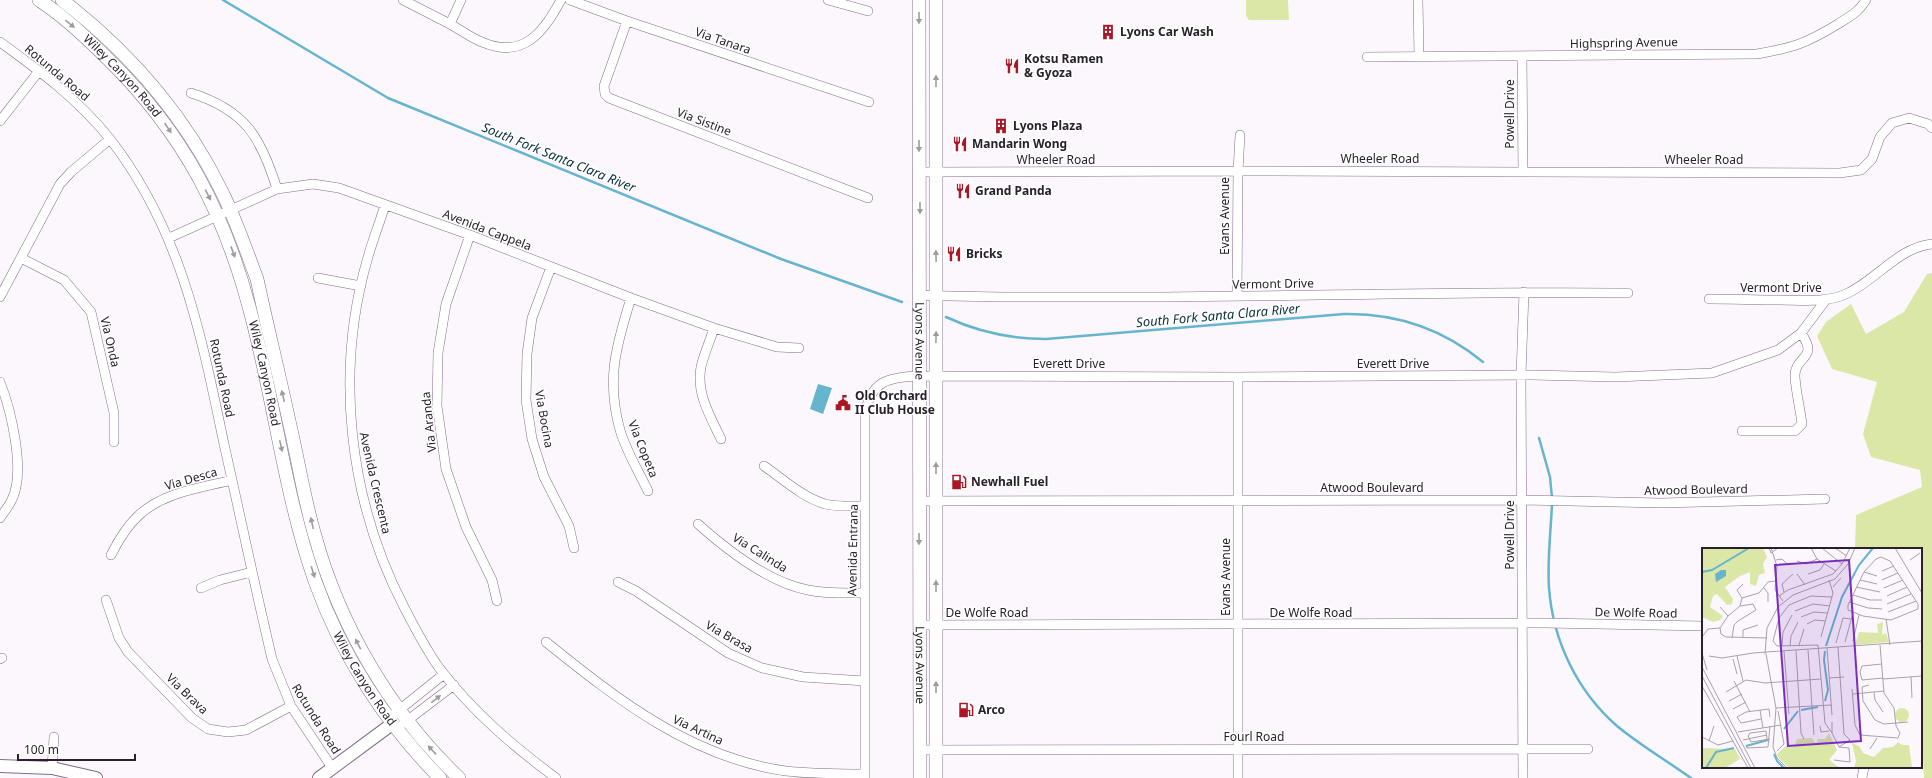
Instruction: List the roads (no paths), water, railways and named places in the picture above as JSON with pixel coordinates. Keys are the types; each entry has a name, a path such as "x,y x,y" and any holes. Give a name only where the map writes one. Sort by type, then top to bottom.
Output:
{"main road":[{"name":"Wiley Canyon Road","path":"39,0 86,37 136,86 160,115 224,213 256,279 315,536 330,584 361,649 400,710 430,748 459,778"},
{"name":"Wiley Canyon Road","path":"62,0 116,46 147,79 196,145 222,192 224,213 253,319 297,520 315,581 345,649 392,724 419,757 440,778"},
{"name":"Lyons Avenue","path":"919,0 919,501 921,775"},
{"name":"Lyons Avenue","path":"936,0 936,778"}],"street":[{"path":"403,0 450,24 482,43 498,47 513,47 534,39 544,29 561,0"},
{"path":"450,24 461,0"},
{"name":"Via Tanara","path":"570,0 627,21 869,102"},
{"path":"828,0 868,11"},
{"path":"1418,0 1419,56"},
{"name":"Highspring Avenue","path":"1367,57 1756,54 1786,49 1810,41 1860,10 1866,0"},
{"name":"Via Sistine","path":"627,21 604,86 604,94 609,98 868,198"},
{"name":"Rotunda Road","path":"0,42 39,71 74,100 110,139 139,180 169,238 187,285 202,340 272,659 291,706 333,769"},
{"name":"Powell Drive","path":"1522,56 1523,172"},
{"path":"0,121 39,71"},
{"path":"190,93 211,100 229,110 242,121 260,143 278,189"},
{"name":"Wheeler Road","path":"920,172 1238,171 1840,173 1861,170 1872,159 1880,137 1892,123 1909,118 1928,124 1932,128"},
{"name":"Evans Avenue","path":"1237,296 1238,171 1240,135"},
{"path":"0,297 60,184 71,172 110,139"},
{"name":"Avenida Cappela","path":"169,238 278,189 312,184 339,188 470,235 631,298 714,328 777,347 799,348"},
{"name":"Avenida Crescenta","path":"385,204 367,258 361,286 350,360 350,427 370,527 393,586 418,633 444,674 476,710 513,746 556,778"},
{"name":"Via Aranda","path":"470,235 446,304 438,353 437,406 446,469 466,527 492,580 497,601"},
{"name":"Vermont Drive","path":"1709,299 1825,301 1844,295 1858,288 1891,261 1911,249 1932,244"},
{"name":"Via Onda","path":"21,258 64,280 91,312 114,413 114,442"},
{"name":"Via Bocina","path":"551,267 532,318 527,354 526,400 532,439 544,477 569,526 574,548"},
{"path":"318,278 361,286"},
{"name":"Powell Drive","path":"1523,778 1521,375 1524,292"},
{"name":"Vermont Drive","path":"919,295 1237,296 1524,292 1628,293"},
{"name":"Via Copeta","path":"631,298 617,344 613,374 614,400 621,431 648,492"},
{"name":"Everett Drive","path":"935,376 1238,377 1521,375 1616,377 1712,373 1778,350 1801,333 1825,301"},
{"path":"714,328 701,368 700,386 703,402 721,439"},
{"path":"1742,431 1796,431 1802,424 1795,376 1799,362 1808,353 1808,348 1801,333"},
{"name":"Avenida Entrana","path":"865,776 865,415 868,399 873,391 883,382 897,377 935,376"},
{"name":"Evans Avenue","path":"1238,377 1238,778"},
{"path":"0,382 17,453 17,479 13,497 0,518"},
{"path":"764,466 800,492 825,504 865,506"},
{"name":"Via Desca","path":"111,555 121,536 138,515 156,502 174,495 232,480"},
{"name":"Atwood Boulevard","path":"919,501 1238,499 1561,500 1661,503 1825,499"},
{"name":"Via Calinda","path":"698,524 710,535 756,567 785,583 808,590 834,593 864,593"},
{"path":"201,588 220,580 252,572"},
{"name":"Via Brasa","path":"618,582 636,591 728,653 762,668 803,677 865,681"},
{"name":"Via Brava","path":"106,600 119,638 128,652 192,718 208,729 228,732 246,730 291,706"},
{"name":"De Wolfe Road","path":"920,625 1544,623 1702,626"},
{"name":"Via Artina","path":"546,642 633,709 674,734 715,752 753,764 786,770 820,774 865,776"},
{"path":"392,724 400,710 444,674"},
{"path":"319,778 392,724 407,720 454,685"},
{"path":"52,768 54,737"},
{"name":"Fourl Road","path":"920,750 1588,749"},
{"path":"0,766 52,768 96,778"},
{"path":"1862,778 1864,768"}],"water":[{"path":"818,384 832,388 823,414 810,409"}],"waterway":[{"name":"South Fork Santa Clara River","path":"223,0 388,98 781,259 902,302"},
{"name":"South Fork Santa Clara River","path":"946,317 970,327 994,334 1020,338 1046,339 1344,314 1363,314 1382,316 1418,325 1452,340 1483,362"},
{"name":"South Fork Santa Clara River","path":"1539,438 1550,477 1552,498"},
{"name":"South Fork Santa Clara River","path":"1552,503 1549,556 1549,588 1551,608 1562,646 1570,664 1590,697 1617,726 1691,778"}],"place":[{"name":"Lyons Car Wash","path":"1108,32"},
{"name":"Kotsu Ramen & Gyoza","path":"1012,66"},
{"name":"Lyons Plaza","path":"1001,126"},
{"name":"Mandarin Wong","path":"960,144"},
{"name":"Grand Panda","path":"963,191"},
{"name":"Bricks","path":"954,254"},
{"name":"Old Orchard II Club House","path":"843,403"},
{"name":"Newhall Fuel","path":"959,482"},
{"name":"Arco","path":"966,710"}]}
